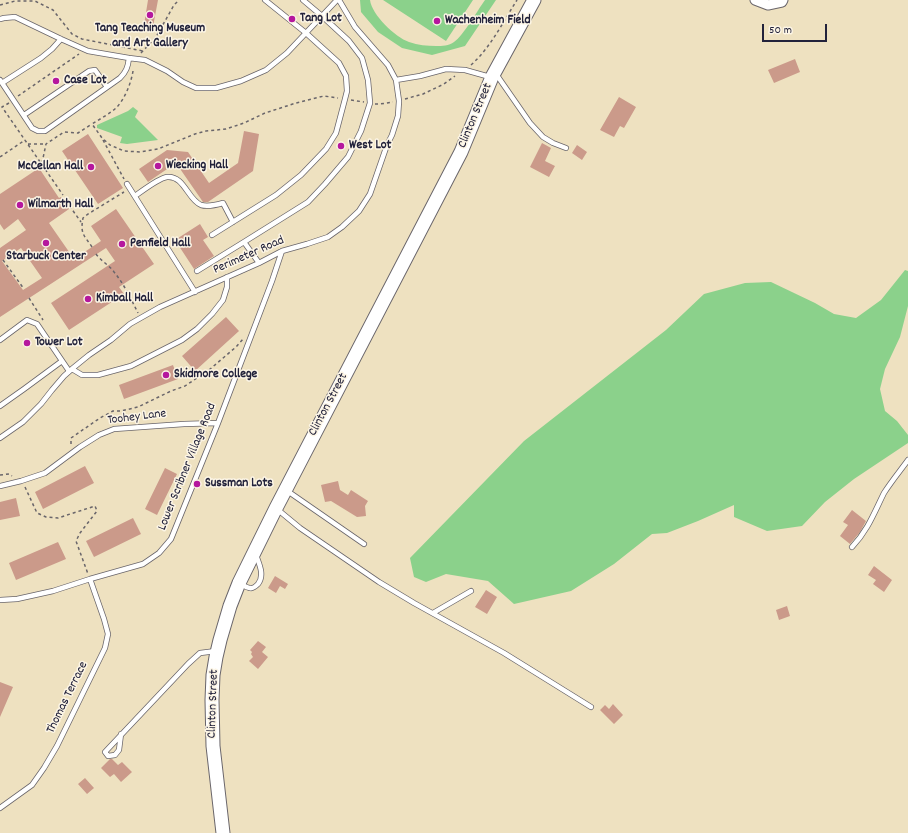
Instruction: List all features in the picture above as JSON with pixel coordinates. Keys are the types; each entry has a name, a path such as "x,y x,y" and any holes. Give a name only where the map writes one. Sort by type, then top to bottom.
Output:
{"street":[{"name":"Clinton Street","path":"223,833 213,746 212,718 214,675 220,640 230,606 254,551 461,152 493,75 534,0"},
{"path":"755,0 768,5 782,2 783,0"}],"lane":[{"path":"212,235 276,196 301,175 326,149 336,133 347,91 346,76 339,63 306,33 265,0"},
{"path":"197,271 308,202 348,157 361,131 370,103 368,80 362,58 349,41 303,0"},
{"path":"0,19 15,17 61,40 88,51 145,60 196,88 216,88 241,81 266,70 287,54 338,0"},
{"name":"Perimeter Road","path":"0,438 23,422 71,370 130,324 160,307 196,292 282,251 328,237 342,227 359,211 370,194 392,135 398,116 399,101 396,80 388,65 355,27 338,0"},
{"path":"61,40 41,58 1,82 32,128 38,131 45,131 120,78 128,67 129,58"},
{"path":"396,80 420,76 446,69 465,70 493,75 530,123 543,137 566,148"},
{"path":"24,115 89,71 95,70 107,87"},
{"path":"135,196 165,177 173,177 178,180 201,205 210,206 223,203 234,222"},
{"path":"127,184 196,292"},
{"path":"244,242 259,263"},
{"name":"Lower Scribner Village Road","path":"0,600 17,599 53,591 142,564 159,553 171,539 218,423 282,251"},
{"path":"0,340 26,320 37,324 62,361 71,370 82,375 98,375 131,366 182,340 197,329 223,300 227,287 227,277"},
{"path":"0,406 62,361"},
{"name":"Toohey Lane","path":"0,486 45,473 99,435 114,429 218,423"},
{"path":"852,547 868,527 885,493 908,460"},
{"path":"286,489 364,544"},
{"path":"276,508 300,528 373,578 414,603 504,653 591,707"},
{"path":"239,583 250,588 255,587 260,581 262,574 260,564 254,551"},
{"name":"Thomas Terrace","path":"0,808 32,785 44,768 57,746 105,648 108,634 90,579"},
{"path":"433,613 471,591"},
{"path":"122,734 119,750 115,755 108,756 105,752 188,664 200,653 218,651"}],"path":[{"path":"27,144 46,144 64,132 78,133 116,107 124,96 131,81 135,59 156,37 174,5 179,0"},
{"path":"102,138 110,145 124,151 140,152 158,149 206,131 226,129 244,123 265,112 324,96 380,104 399,101 424,94 444,84 465,70 480,57 517,0"},
{"path":"0,5 15,1 35,1 53,10 72,34 82,39 143,51"},
{"path":"2,107 79,54 82,48"},
{"path":"0,104 63,195"},
{"path":"92,124 102,138 127,184"},
{"path":"0,157 25,140"},
{"path":"41,164 46,144"},
{"path":"92,247 82,232 82,218 130,188"},
{"path":"66,201 82,223"},
{"path":"96,254 114,271 129,294 141,318"},
{"path":"3,260 24,290"},
{"path":"72,453 71,438 112,411 121,411 138,407 185,386 209,370 236,347 256,323"},
{"path":"0,476 9,474 21,481 26,488 37,513 46,517 58,518 94,506 98,511 76,541 90,579"}],"green space":[{"path":"360,0 370,0 375,12 385,25 403,39 419,45 443,46 448,45 458,39 485,0 496,0 465,46 432,55 402,48 378,32 361,12"},
{"name":"Wachenheim Field","path":"383,0 473,0 446,41"},
{"path":"133,107 138,111 135,117 158,140 127,144 120,143 122,137 97,128 97,125 128,111"},
{"path":"905,270 908,271 908,306 900,337 885,369 880,389 885,411 897,421 908,435 908,443 854,479 825,502 802,526 767,531 734,517 734,505 667,533 652,534 614,564 571,591 514,604 488,581 446,574 426,582 414,577 410,558 524,441 666,330 704,294 745,283 771,282 815,303 834,314 856,318 881,300"}],"building":[{"name":"Tang Teaching Museum and Art Gallery","path":"148,0 158,0 152,32 143,31"},
{"path":"795,59 800,72 774,83 768,70"},
{"path":"619,97 636,107 624,128 620,126 614,137 600,130"},
{"name":"Wiecking Hall","path":"244,131 259,134 253,171 208,202 203,202 176,163 148,182 139,169 167,150 188,152 209,183 238,163"},
{"name":"McCellan Hall","path":"88,134 123,188 98,204 62,151"},
{"path":"542,143 551,148 545,161 555,166 549,177 530,167"},
{"path":"577,145 587,152 582,160 572,153"},
{"path":"39,168 59,198 61,197 69,209 49,223 74,259 101,241 91,226 116,209 154,264 119,287 124,294 69,330 51,303 115,261 106,248 0,317 0,248 26,230 18,219 4,230 0,224 0,194","holes":["21,248 42,278 23,290 2,261"]},
{"path":"200,224 208,237 203,240 214,256 194,269 175,240"},
{"path":"226,317 239,331 195,371 182,356"},
{"path":"173,365 178,379 124,399 119,385"},
{"path":"85,466 94,483 43,509 35,492"},
{"path":"165,468 177,474 157,515 145,509"},
{"path":"338,481 340,490 348,495 351,490 368,501 365,506 366,516 357,517 331,501 325,502 321,485"},
{"path":"16,498 20,516 0,520 0,502"},
{"path":"852,510 866,521 860,532 850,544 840,536 848,525 843,522"},
{"path":"133,518 141,534 94,557 86,541"},
{"path":"58,542 66,559 16,580 9,563"},
{"path":"874,566 892,580 884,592 873,584 876,580 868,575"},
{"path":"275,576 288,584 285,589 280,586 276,593 268,588"},
{"path":"486,590 497,597 487,614 475,607"},
{"path":"787,606 790,616 779,620 776,610"},
{"path":"258,641 266,647 262,652 268,657 258,669 249,661 253,657 250,650"},
{"path":"0,682 13,687 0,717"},
{"path":"613,704 623,715 614,724 600,710 605,705 609,709"},
{"path":"110,759 118,765 122,762 132,772 121,782 114,774 110,777 101,768"},
{"path":"85,778 94,788 87,794 78,784"}],"place":[{"name":"Tang Teaching Museum and Art Gallery","path":"150,15"},
{"name":"Tang Lot","path":"292,19"},
{"name":"Wachenheim Field","path":"437,21"},
{"name":"Case Lot","path":"56,81"},
{"name":"West Lot","path":"341,146"},
{"name":"Wiecking Hall","path":"158,166"},
{"name":"McCellan Hall","path":"91,167"},
{"name":"Wilmarth Hall","path":"20,205"},
{"name":"Starbuck Center","path":"46,243"},
{"name":"Penfield Hall","path":"122,244"},
{"name":"Kimball Hall","path":"88,299"},
{"name":"Tower Lot","path":"27,343"},
{"name":"Skidmore College","path":"166,375"},
{"name":"Sussman Lots","path":"197,484"}]}
